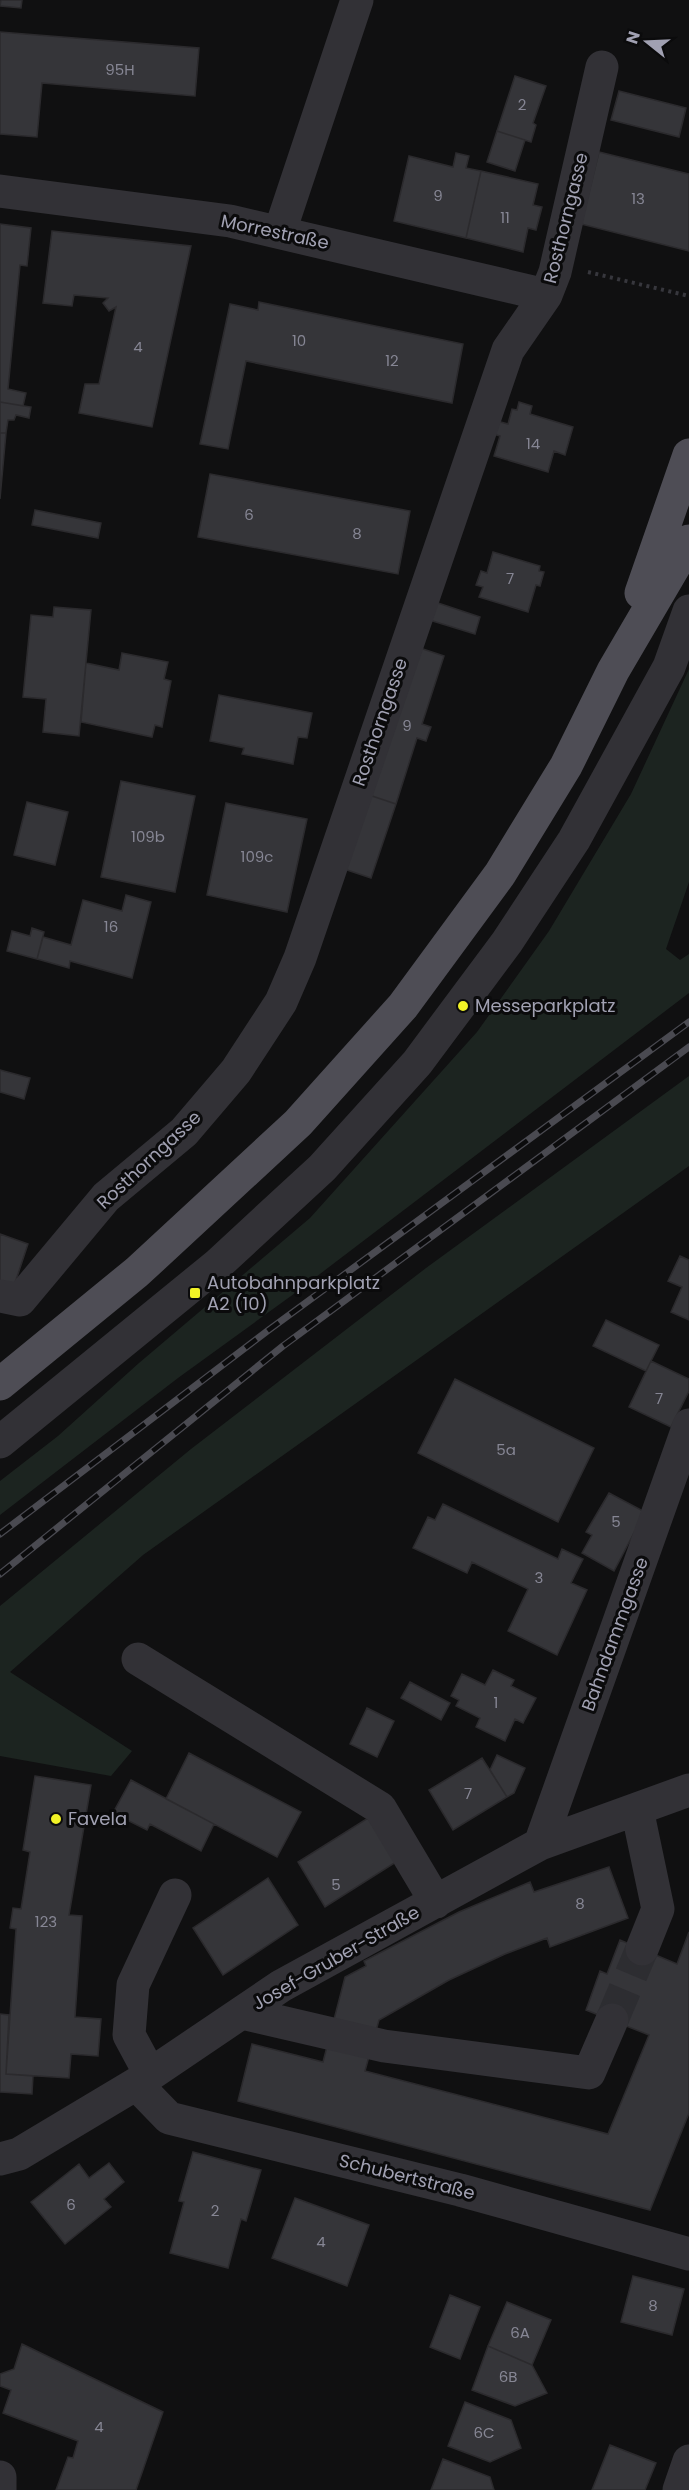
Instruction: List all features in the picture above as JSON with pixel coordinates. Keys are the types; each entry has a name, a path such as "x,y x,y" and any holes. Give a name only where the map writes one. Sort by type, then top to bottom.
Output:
{"main road":[{"path":"613,671 689,455"},
{"path":"0,1384 137,1272 290,1131 403,1006 500,874 566,766 613,671 689,541"}],"street":[{"path":"280,231 357,0"},
{"name":"Rosthorngasse","path":"10,1298 106,1197 184,1132 237,1071 281,1002 304,947 508,350 550,284 602,68"},
{"name":"Morrestraße","path":"0,191 195,216 550,284"},
{"path":"0,1442 217,1265 322,1168 417,1063 507,942 574,840 669,667 689,611"},
{"name":"Bahndammgasse","path":"540,1844 689,1425"},
{"path":"138,1659 380,1808 436,1902"},
{"name":"Josef-Gruber-Straße","path":"0,2160 19,2154 143,2079 281,1986 540,1844 689,1790"},
{"path":"637,1809 658,1909 642,1949"},
{"name":"Schubertstraße","path":"175,1895 133,1985 129,2035 143,2079 169,2118 460,2190 689,2254"},
{"path":"242,2013 384,2046 589,2073 612,2020"},
{"path":"679,2490 689,2461"},
{"path":"0,2477 0,2490"}],"path":[{"path":"550,284 586,271 689,296"}],"shaded area":[{"path":"689,669 689,882 666,949 680,960 689,954 689,993 0,1515 0,1481 58,1436 139,1363 310,1218 477,1032 549,931 631,794"},
{"path":"689,1076 689,1166 143,1555 10,1672 132,1751 111,1776 0,1756 0,1606 191,1449 426,1268"}],"building":[{"path":"1,0 22,0 21,8 0,6"},
{"path":"0,32 199,48 195,96 42,83 37,137 0,134"},
{"path":"515,76 546,86 533,123 536,125 531,142 497,131"},
{"path":"619,91 686,108 679,137 611,120"},
{"path":"497,131 525,140 515,171 487,162"},
{"path":"599,152 689,174 689,251 581,224"},
{"path":"456,153 469,156 466,168 481,171 466,238 394,221 409,156 453,167"},
{"path":"481,171 538,184 533,205 542,207 536,230 528,228 523,252 466,238"},
{"path":"0,224 31,228 27,266 20,265 8,389 26,393 23,406 0,402"},
{"path":"52,231 191,246 152,427 79,413 85,384 99,384 116,307 109,311 103,303 108,298 74,295 72,306 43,303"},
{"path":"259,302 463,344 452,403 246,361 228,449 200,444 230,304 258,310"},
{"path":"0,402 31,407 29,418 16,415 14,420 8,420 6,433 0,433"},
{"path":"519,402 532,406 530,414 573,427 565,455 554,451 548,472 494,456 500,436 493,434 497,421 508,424 512,409 517,410"},
{"path":"0,433 6,433 0,499"},
{"path":"210,474 410,511 398,574 198,537"},
{"path":"35,510 101,523 98,538 32,525"},
{"path":"493,552 540,566 539,571 544,572 540,586 536,585 528,612 479,597 483,587 476,585 481,571 487,573"},
{"path":"432,601 480,617 475,634 426,619"},
{"path":"54,607 91,610 79,736 43,732 46,699 23,697 31,615 53,617"},
{"path":"414,646 444,656 422,724 431,727 426,741 417,738 396,804 366,794"},
{"path":"122,653 168,662 164,679 171,681 162,727 155,725 152,737 81,722 86,663 119,670"},
{"path":"219,695 312,713 307,738 298,737 293,764 242,754 244,748 210,741"},
{"path":"121,781 195,796 175,892 101,877"},
{"path":"366,794 396,804 371,878 341,868"},
{"path":"27,802 68,812 55,865 14,855"},
{"path":"226,803 307,819 287,912 207,895"},
{"path":"126,895 151,902 132,978 70,961 69,968 37,959 43,937 71,945 83,900 122,911"},
{"path":"32,928 44,932 37,959 7,951 12,931 30,936"},
{"path":"0,1070 30,1078 24,1099 0,1092"},
{"path":"0,1234 28,1244 13,1289 0,1286"},
{"path":"680,1256 689,1260 689,1320 671,1312 682,1287 668,1281"},
{"path":"606,1320 659,1345 646,1371 593,1346"},
{"path":"651,1361 689,1379 689,1391 671,1427 629,1407"},
{"path":"455,1379 594,1448 558,1522 418,1453"},
{"path":"609,1493 645,1512 614,1571 582,1553 592,1535 586,1532"},
{"path":"443,1504 558,1559 562,1549 583,1559 571,1583 587,1590 557,1655 508,1631 528,1589 472,1562 467,1573 413,1548 428,1517 435,1520"},
{"path":"493,1670 514,1680 511,1686 536,1698 523,1723 515,1719 505,1741 476,1727 480,1718 456,1706 459,1700 451,1696 462,1674 485,1685"},
{"path":"410,1682 450,1703 441,1720 401,1698"},
{"path":"367,1708 394,1721 377,1757 350,1744"},
{"path":"189,1753 301,1812 277,1857 166,1799"},
{"path":"497,1755 525,1768 514,1793 507,1797 490,1770"},
{"path":"482,1758 507,1797 453,1830 429,1790"},
{"path":"35,1776 91,1785 69,1915 82,1916 75,2017 101,2019 98,2056 71,2054 69,2078 6,2074 16,1929 10,1928 13,1908 21,1909 30,1852 23,1850"},
{"path":"131,1780 214,1824 201,1851 150,1824 147,1830 113,1813"},
{"path":"368,1818 396,1862 325,1907 298,1862"},
{"path":"609,1867 628,1918 550,1947 547,1938 505,1954 449,1980 379,2020 365,2071 608,2134 649,2035 586,2010 600,1971 607,1974 620,1940 677,1964 689,1932 689,2113 650,2210 238,2101 252,2044 323,2062 345,1977 366,1966 364,1961 459,1912 530,1882 534,1892"},
{"path":"268,1878 298,1925 223,1975 193,1928"},
{"path":"0,2014 9,2015 6,2074 33,2076 32,2094 0,2092"},
{"path":"193,2152 261,2170 246,2221 241,2219 228,2268 170,2253 184,2202 179,2201"},
{"path":"109,2163 124,2182 104,2199 111,2207 65,2244 31,2202 79,2164 89,2178"},
{"path":"295,2198 369,2225 347,2286 272,2258"},
{"path":"633,2276 684,2289 672,2335 621,2322"},
{"path":"450,2295 480,2307 460,2359 430,2347"},
{"path":"507,2302 551,2320 532,2365 488,2346"},
{"path":"22,2344 163,2412 136,2490 56,2490 68,2457 73,2458 78,2441 3,2413 11,2390 0,2386 0,2374 14,2369"},
{"path":"488,2346 532,2365 547,2393 515,2406 472,2390"},
{"path":"465,2402 511,2420 521,2448 490,2462 448,2446"},
{"path":"610,2445 656,2463 645,2490 592,2490"},
{"path":"443,2459 490,2477 494,2490 431,2490"}],"tunnel":[{"path":"612,2020 642,1949"}],"railway":[{"path":"0,1534 270,1329 689,1022"},
{"path":"0,1574 283,1346 689,1047"}],"place":[{"name":"Messeparkplatz","path":"463,1006"},
{"name":"Autobahnparkplatz A2 (10)","path":"195,1293"},
{"name":"Favela","path":"56,1819"}]}
